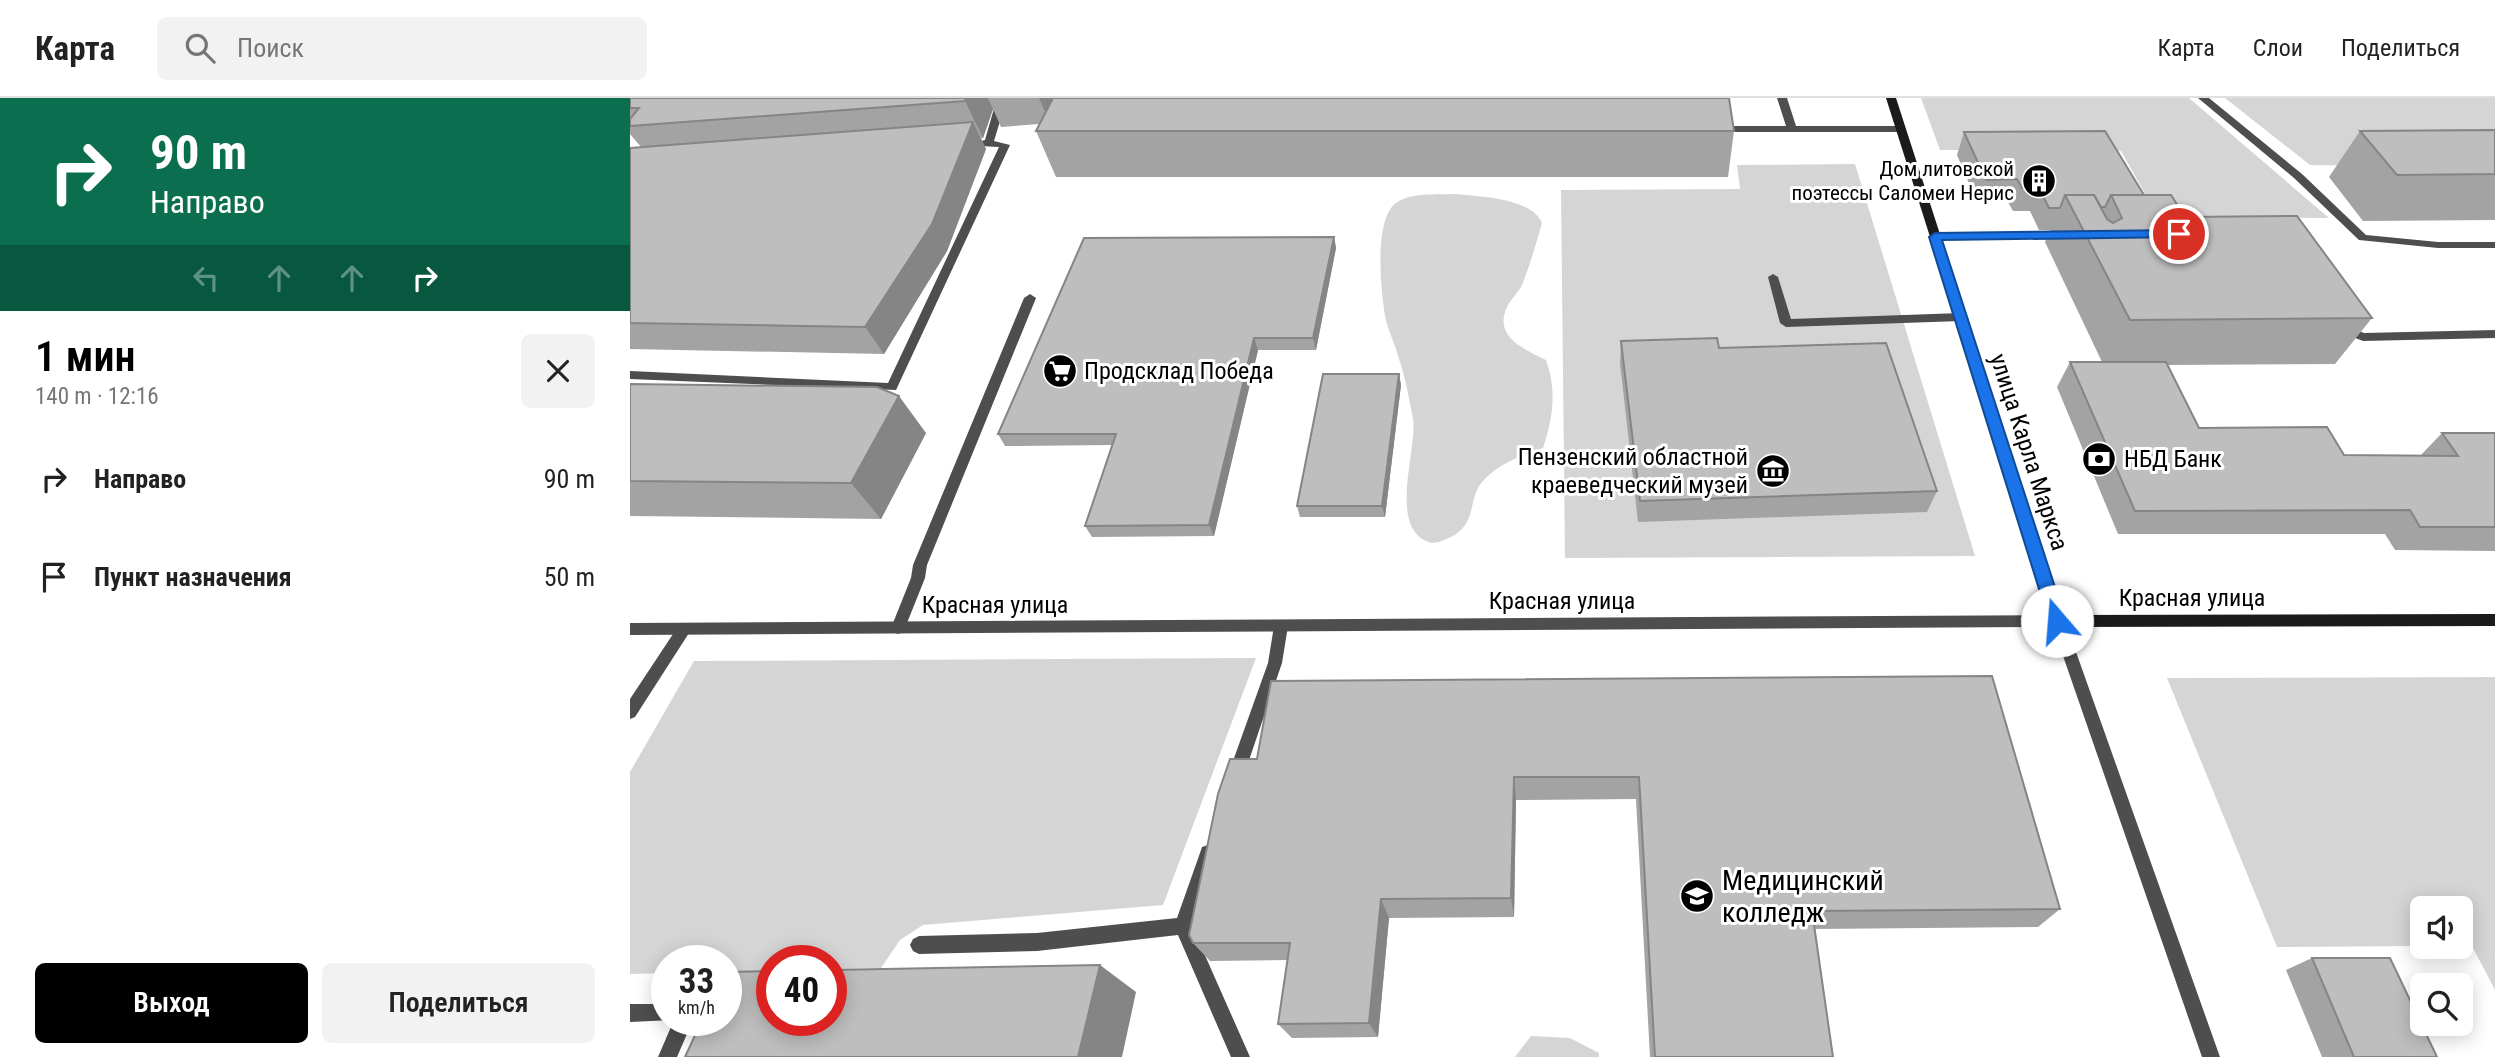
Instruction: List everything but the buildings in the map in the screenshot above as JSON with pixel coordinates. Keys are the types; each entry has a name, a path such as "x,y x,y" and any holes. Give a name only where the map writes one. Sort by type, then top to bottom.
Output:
{"street":[{"path":"989,143 1002,98"},
{"path":"1782,98 1791,129"},
{"name":"улица Карла Маркса","path":"1891,98 2057,621 2211,1057"},
{"path":"2203,98 2298,176 2363,238 2438,245 2495,245"},
{"path":"1709,129 1901,129"},
{"path":"630,375 892,387 1005,145 975,144"},
{"path":"1935,237 2077,235"},
{"path":"1773,277 1786,323 1961,317"},
{"path":"898,628 918,578 920,565 1030,298"},
{"path":"2332,319 2341,327 2363,337 2495,334"},
{"name":"Красная улица","path":"630,629 2495,620"},
{"path":"1229,794 1275,663 1281,626"},
{"path":"630,712 684,629"},
{"path":"1215,834 1183,926 1241,1057"},
{"path":"919,945 1037,942 1183,926"},
{"path":"630,1013 651,1013"},
{"path":"667,1057 677,1036"}],"shaded area":[{"path":"1921,98 2189,98 2329,218 2158,217 2121,151 1940,150"},
{"path":"2225,98 2495,98 2495,167 2310,165"},
{"path":"1855,164 1975,556 1565,558 1561,190 1740,189 1737,165"},
{"path":"1453,194 1490,197 1516,203 1527,208 1542,223 1522,285 1507,307 1504,326 1513,341 1546,360 1553,393 1543,448 1511,461 1489,475 1478,488 1463,528 1433,543 1416,534 1409,521 1407,486 1413,418 1403,371 1386,321 1380,258 1384,225 1396,203 1416,196"},
{"path":"1256,658 1163,905 923,925 900,940 881,968 847,969 847,945 756,945 756,971 742,972 742,945 651,945 651,973 630,974 630,772 694,661"},
{"path":"2495,677 2495,990 2473,948 2473,896 2410,896 2410,946 2277,947 2167,678"},
{"path":"1531,1036 1570,1038 1599,1053 1599,1057 1515,1057"}],"place":[{"name":"Дом литовской поэтессы Саломеи Нерис","path":"2039,181"},
{"name":"Продсклад Победа","path":"1060,371"},
{"name":"НБД Банк","path":"2099,459"},
{"name":"Пензенский областной краеведческий музей","path":"1773,471"},
{"name":"Медицинский колледж","path":"1697,896"}],"route":[{"path":"2057,621 1935,237 2179,234"}]}
